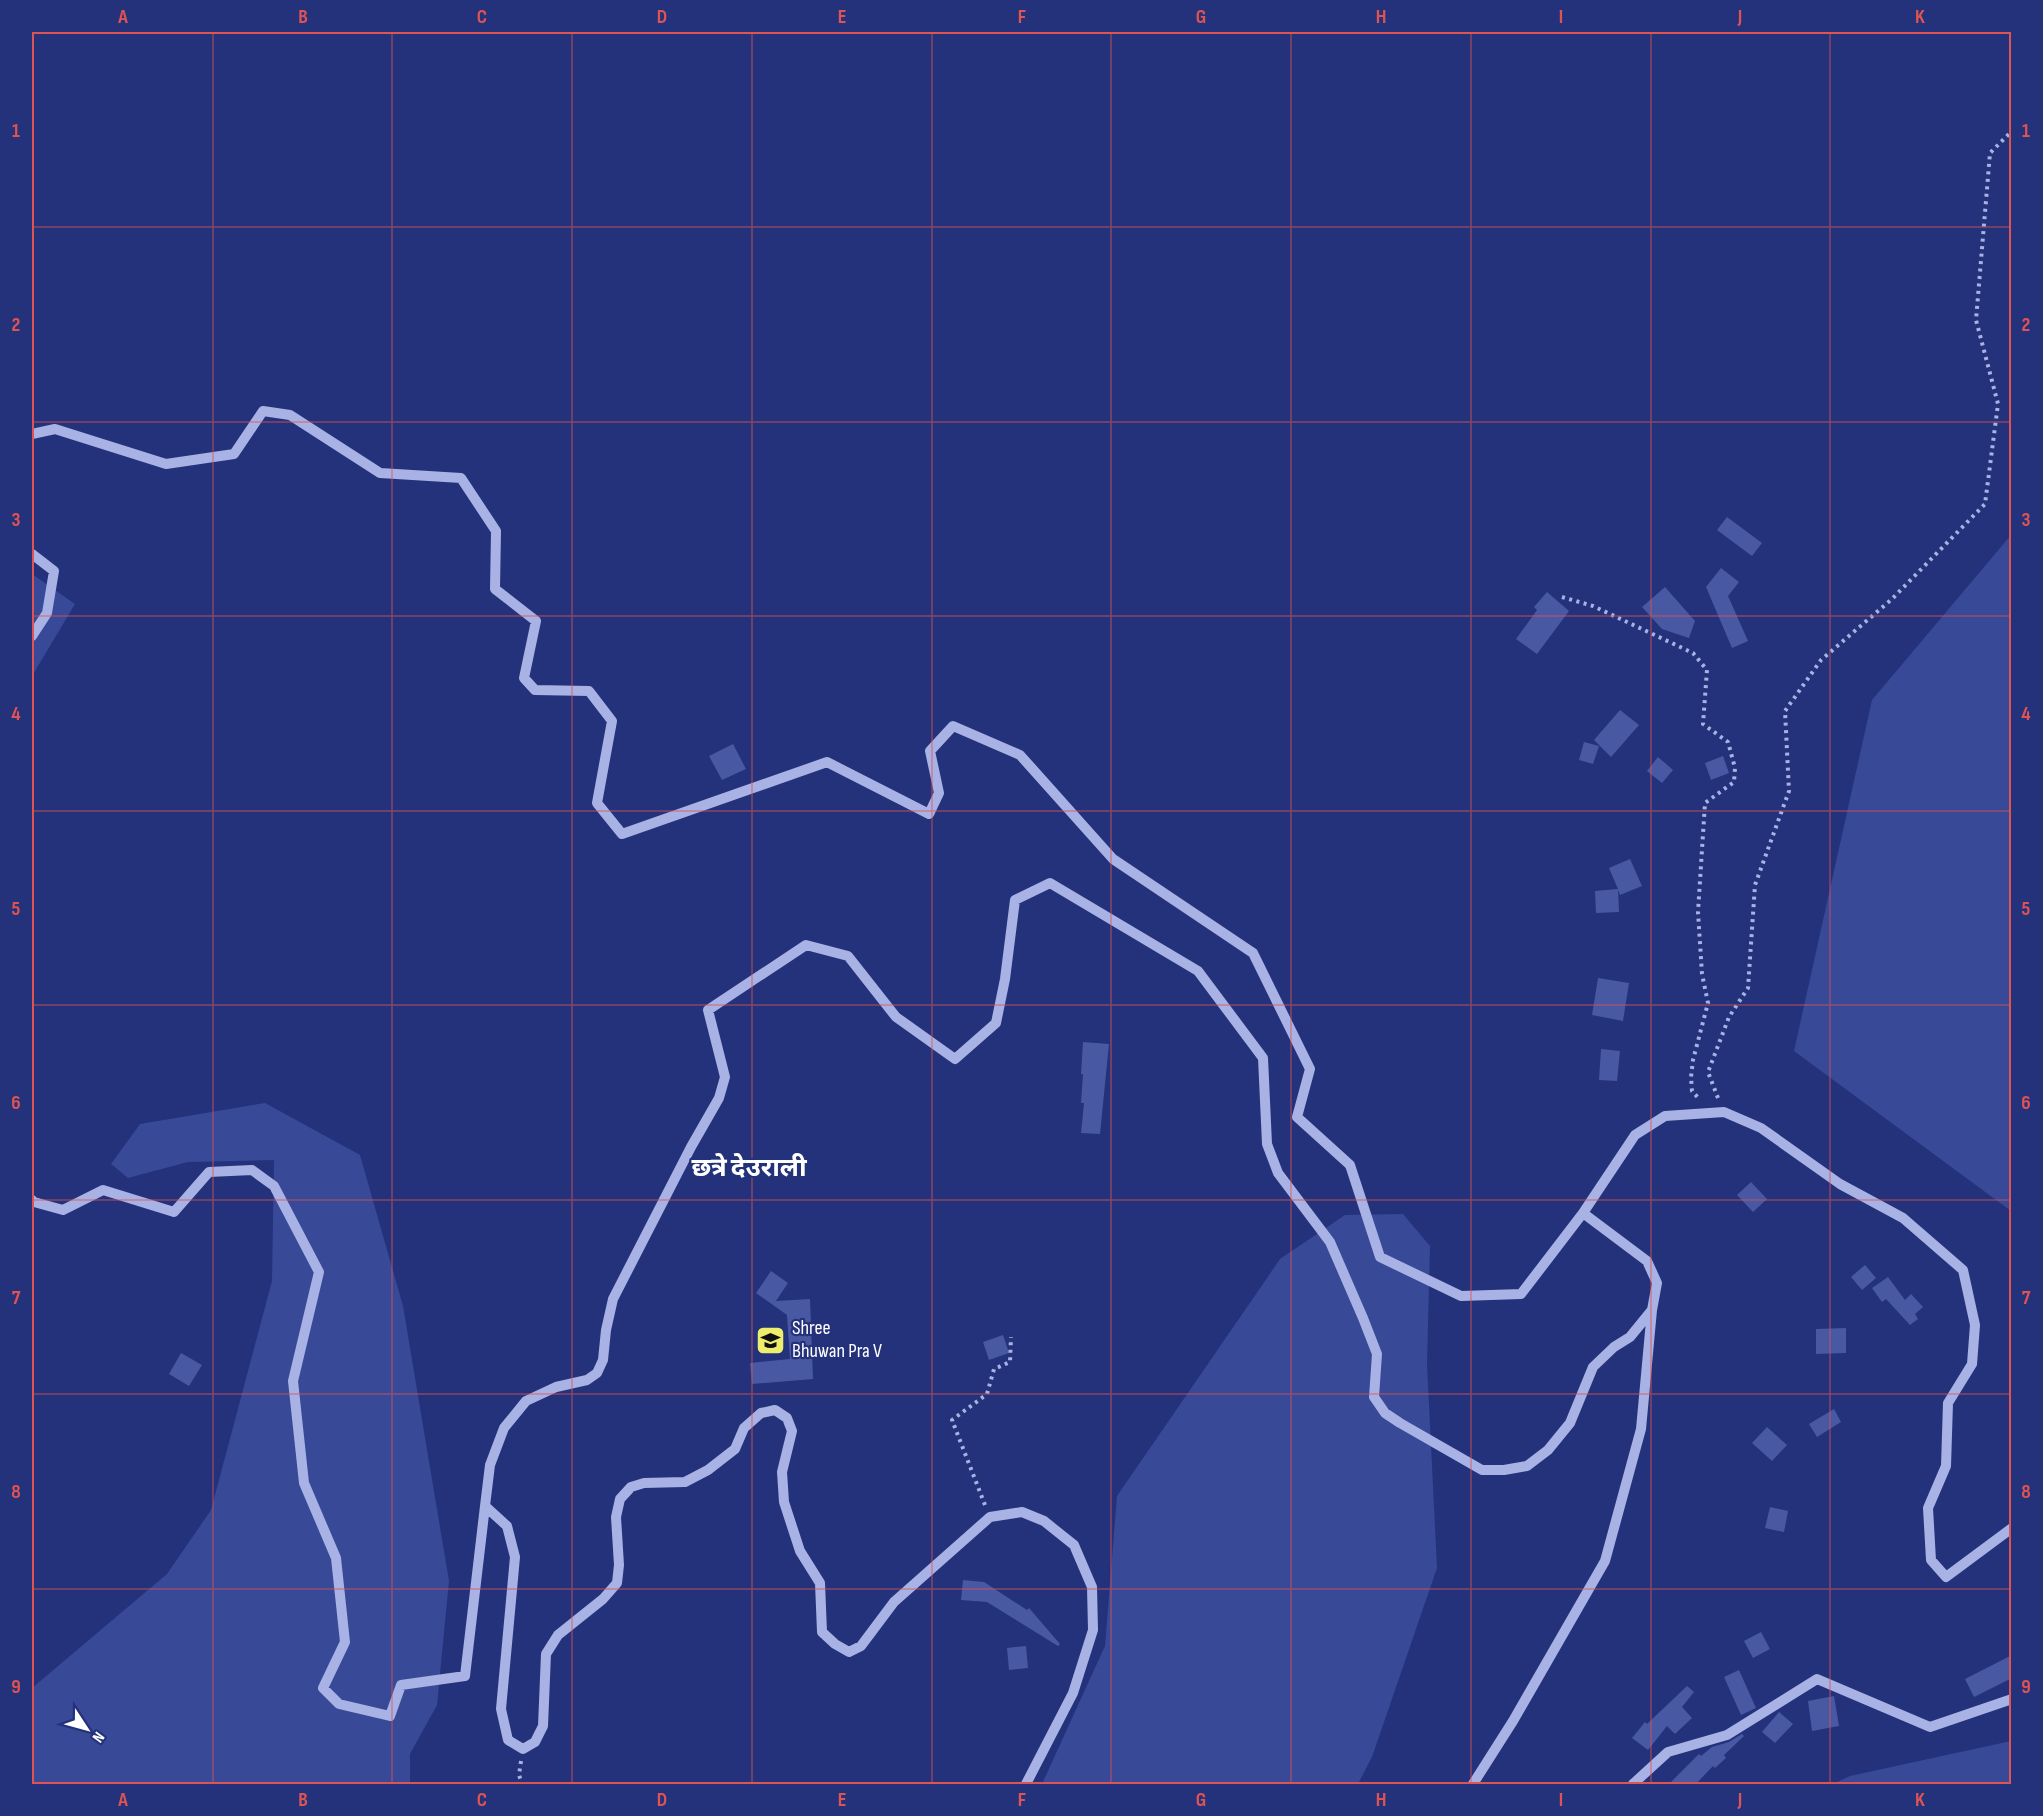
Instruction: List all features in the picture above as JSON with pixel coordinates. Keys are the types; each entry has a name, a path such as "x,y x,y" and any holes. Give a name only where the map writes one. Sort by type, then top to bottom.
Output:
{"street":[{"path":"32,434 55,429 166,464 234,454 263,411 290,415 380,473 462,478 496,531 495,589 536,621 524,678 535,690 589,691 612,721 597,803 622,834 827,762 929,814 939,793 930,751 953,726 1020,755 1113,859 1253,953 1310,1069 1297,1117 1350,1165 1380,1257 1461,1296 1521,1294 1583,1213 1635,1136 1665,1116 1724,1112 1761,1128 1840,1184 1903,1218 1963,1270 1975,1325 1972,1364 1948,1402 1946,1466 1928,1508 1931,1560 1946,1577 2012,1528"},
{"path":"32,554 54,571 47,613 32,636"},
{"path":"32,1200 63,1210 103,1190 174,1212 209,1172 252,1170 274,1186 320,1272 293,1381 304,1483 336,1558 345,1642 323,1688 339,1704 390,1716 401,1685 465,1676 490,1465 504,1428 526,1401 555,1387 586,1380 597,1372 603,1360 606,1330 613,1299 691,1147 719,1098 725,1077 708,1010 806,945 848,956 896,1017 955,1059 996,1023 1005,979 1015,900 1050,883 1198,971 1263,1058 1267,1144 1278,1173 1329,1242 1363,1318 1377,1354 1374,1397 1385,1413 1482,1470 1504,1470 1527,1466 1548,1450 1570,1423 1593,1367 1614,1347 1630,1336 1652,1310"},
{"path":"1473,1785 1605,1561 1641,1430 1652,1310 1657,1283 1647,1261 1583,1213"},
{"path":"485,1506 507,1526 514,1557 501,1709 508,1740 523,1749 535,1742 543,1726 546,1654 558,1635 603,1599 617,1583 619,1565 616,1517 620,1499 631,1487 644,1483 685,1482 708,1470 735,1449 744,1428 761,1413 776,1410 787,1418 792,1431 782,1472 784,1502 800,1551 820,1583 822,1632 835,1644 849,1652 861,1646 894,1602 990,1517 1022,1512 1044,1521 1074,1545 1092,1587 1093,1630 1073,1693 1026,1785"},
{"path":"1633,1785 1668,1752 1727,1735 1817,1679 1930,1727 2012,1699"}],"path":[{"path":"1724,1112 1708,1072 1729,1017 1748,988 1755,885 1789,790 1785,711 1821,660 1892,598 1985,504 1998,404 1976,320 1990,153 2012,131"},
{"path":"1562,597 1593,606 1693,653 1707,670 1703,724 1728,742 1735,768 1734,782 1705,802 1698,912 1702,974 1708,1003 1693,1060 1691,1077 1692,1091 1711,1112"},
{"path":"990,1517 952,1420 987,1394 994,1369 1010,1362 1011,1337"},
{"path":"522,1785 519,1775 523,1749"}],"shaded area":[{"path":"2011,535 2011,1211 1794,1051 1872,700"},
{"path":"32,574 75,604 32,676"},
{"path":"265,1103 360,1155 403,1306 449,1581 437,1705 410,1754 410,1784 32,1784 32,1688 167,1574 211,1510 272,1281 274,1160 188,1162 128,1178 111,1164 140,1124"},
{"path":"1403,1214 1430,1246 1427,1364 1437,1568 1372,1757 1358,1784 1042,1784 1105,1646 1117,1496 1280,1259 1345,1215"},
{"path":"2011,1741 2011,1784 1833,1784 1850,1776"}],"building":[{"path":"1727,517 1762,543 1752,556 1717,530"},
{"path":"1721,568 1739,582 1728,596 1748,641 1732,648 1706,587"},
{"path":"1665,587 1695,621 1689,638 1662,629 1642,607"},
{"path":"1547,592 1569,611 1537,654 1516,639 1537,610 1534,607"},
{"path":"1620,710 1639,725 1611,757 1594,740"},
{"path":"1584,742 1599,746 1593,764 1579,760"},
{"path":"733,744 746,769 722,780 709,756"},
{"path":"1723,756 1729,773 1711,780 1705,763"},
{"path":"1658,757 1673,770 1662,783 1647,771"},
{"path":"1630,859 1642,886 1620,895 1618,890 1619,912 1596,913 1595,891 1618,889 1609,868"},
{"path":"1598,978 1629,983 1623,1021 1592,1015"},
{"path":"1083,1042 1109,1044 1100,1134 1081,1133 1084,1103 1081,1103"},
{"path":"1601,1049 1620,1051 1617,1081 1599,1080"},
{"path":"1751,1182 1767,1199 1753,1212 1737,1195"},
{"path":"1865,1265 1876,1278 1862,1290 1851,1277"},
{"path":"771,1271 788,1283 776,1301 810,1299 813,1379 752,1384 750,1363 790,1359 787,1315 756,1293"},
{"path":"1888,1277 1905,1300 1911,1294 1923,1307 1915,1314 1918,1319 1910,1325 1886,1299 1882,1302 1872,1288"},
{"path":"1846,1328 1846,1353 1816,1354 1816,1329"},
{"path":"1003,1335 1009,1353 989,1360 983,1342"},
{"path":"181,1353 202,1365 189,1386 169,1374"},
{"path":"1834,1409 1841,1422 1817,1437 1809,1424"},
{"path":"1767,1427 1787,1445 1772,1461 1752,1443"},
{"path":"1770,1507 1788,1511 1784,1532 1765,1528"},
{"path":"963,1580 984,1582 1027,1610 1029,1608 1060,1644 1058,1646 987,1602 961,1600"},
{"path":"1761,1632 1770,1649 1753,1658 1744,1641"},
{"path":"1026,1646 1028,1668 1009,1670 1007,1648"},
{"path":"2012,1655 2012,1678 1974,1697 1965,1679"},
{"path":"1739,1670 1756,1708 1741,1715 1724,1677"},
{"path":"1687,1686 1694,1692 1682,1707 1692,1718 1675,1734 1667,1726 1648,1750 1632,1738 1645,1722 1647,1724"},
{"path":"1834,1696 1839,1726 1812,1731 1808,1701"},
{"path":"1779,1712 1793,1724 1775,1743 1762,1732"},
{"path":"1742,1734 1744,1736 1724,1755 1726,1758 1715,1768 1713,1766 1695,1785 1668,1785 1699,1754 1701,1756 1712,1747 1729,1742"}],"place":[{"name":"Shree Bhuwan Pra V","path":"771,1340"}],"district":[{"name":"छत्रे देउराली","path":"749,1168"}]}
